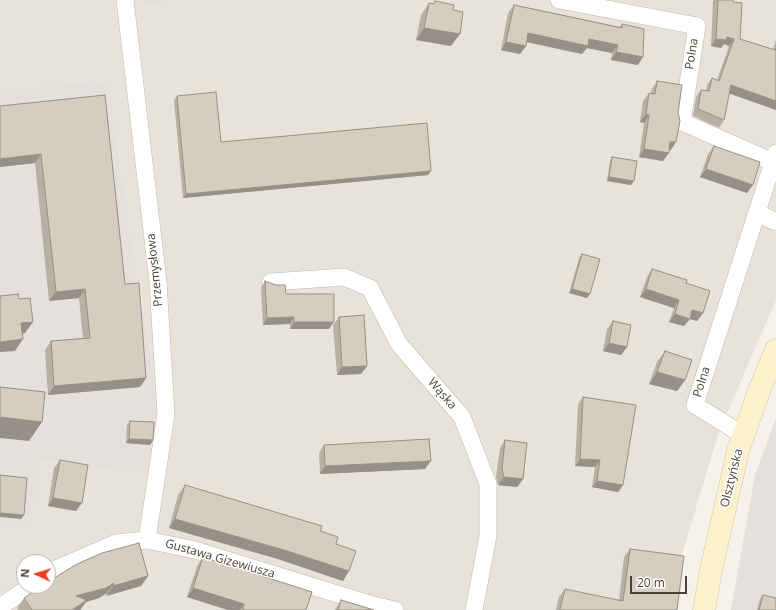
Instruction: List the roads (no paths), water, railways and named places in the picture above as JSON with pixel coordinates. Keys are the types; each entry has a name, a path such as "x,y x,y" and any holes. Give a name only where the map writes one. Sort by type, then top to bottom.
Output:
{"street":[{"name":"Przemysłowa","path":"125,0 158,282 166,414 147,540"},
{"name":"Polna","path":"559,0 697,26 682,122 774,157 695,405 743,435"},
{"path":"757,213 776,222"},
{"name":"Wąska","path":"271,282 344,277 370,288 399,344 462,417 488,484 488,536 474,610"},
{"name":"Olsztyńska","path":"704,610 729,488 743,435 776,350"},
{"name":"Gustawa Gizewiusza","path":"56,569 116,543 147,540 195,550 373,605 395,610"},
{"path":"0,608 20,594"}]}
